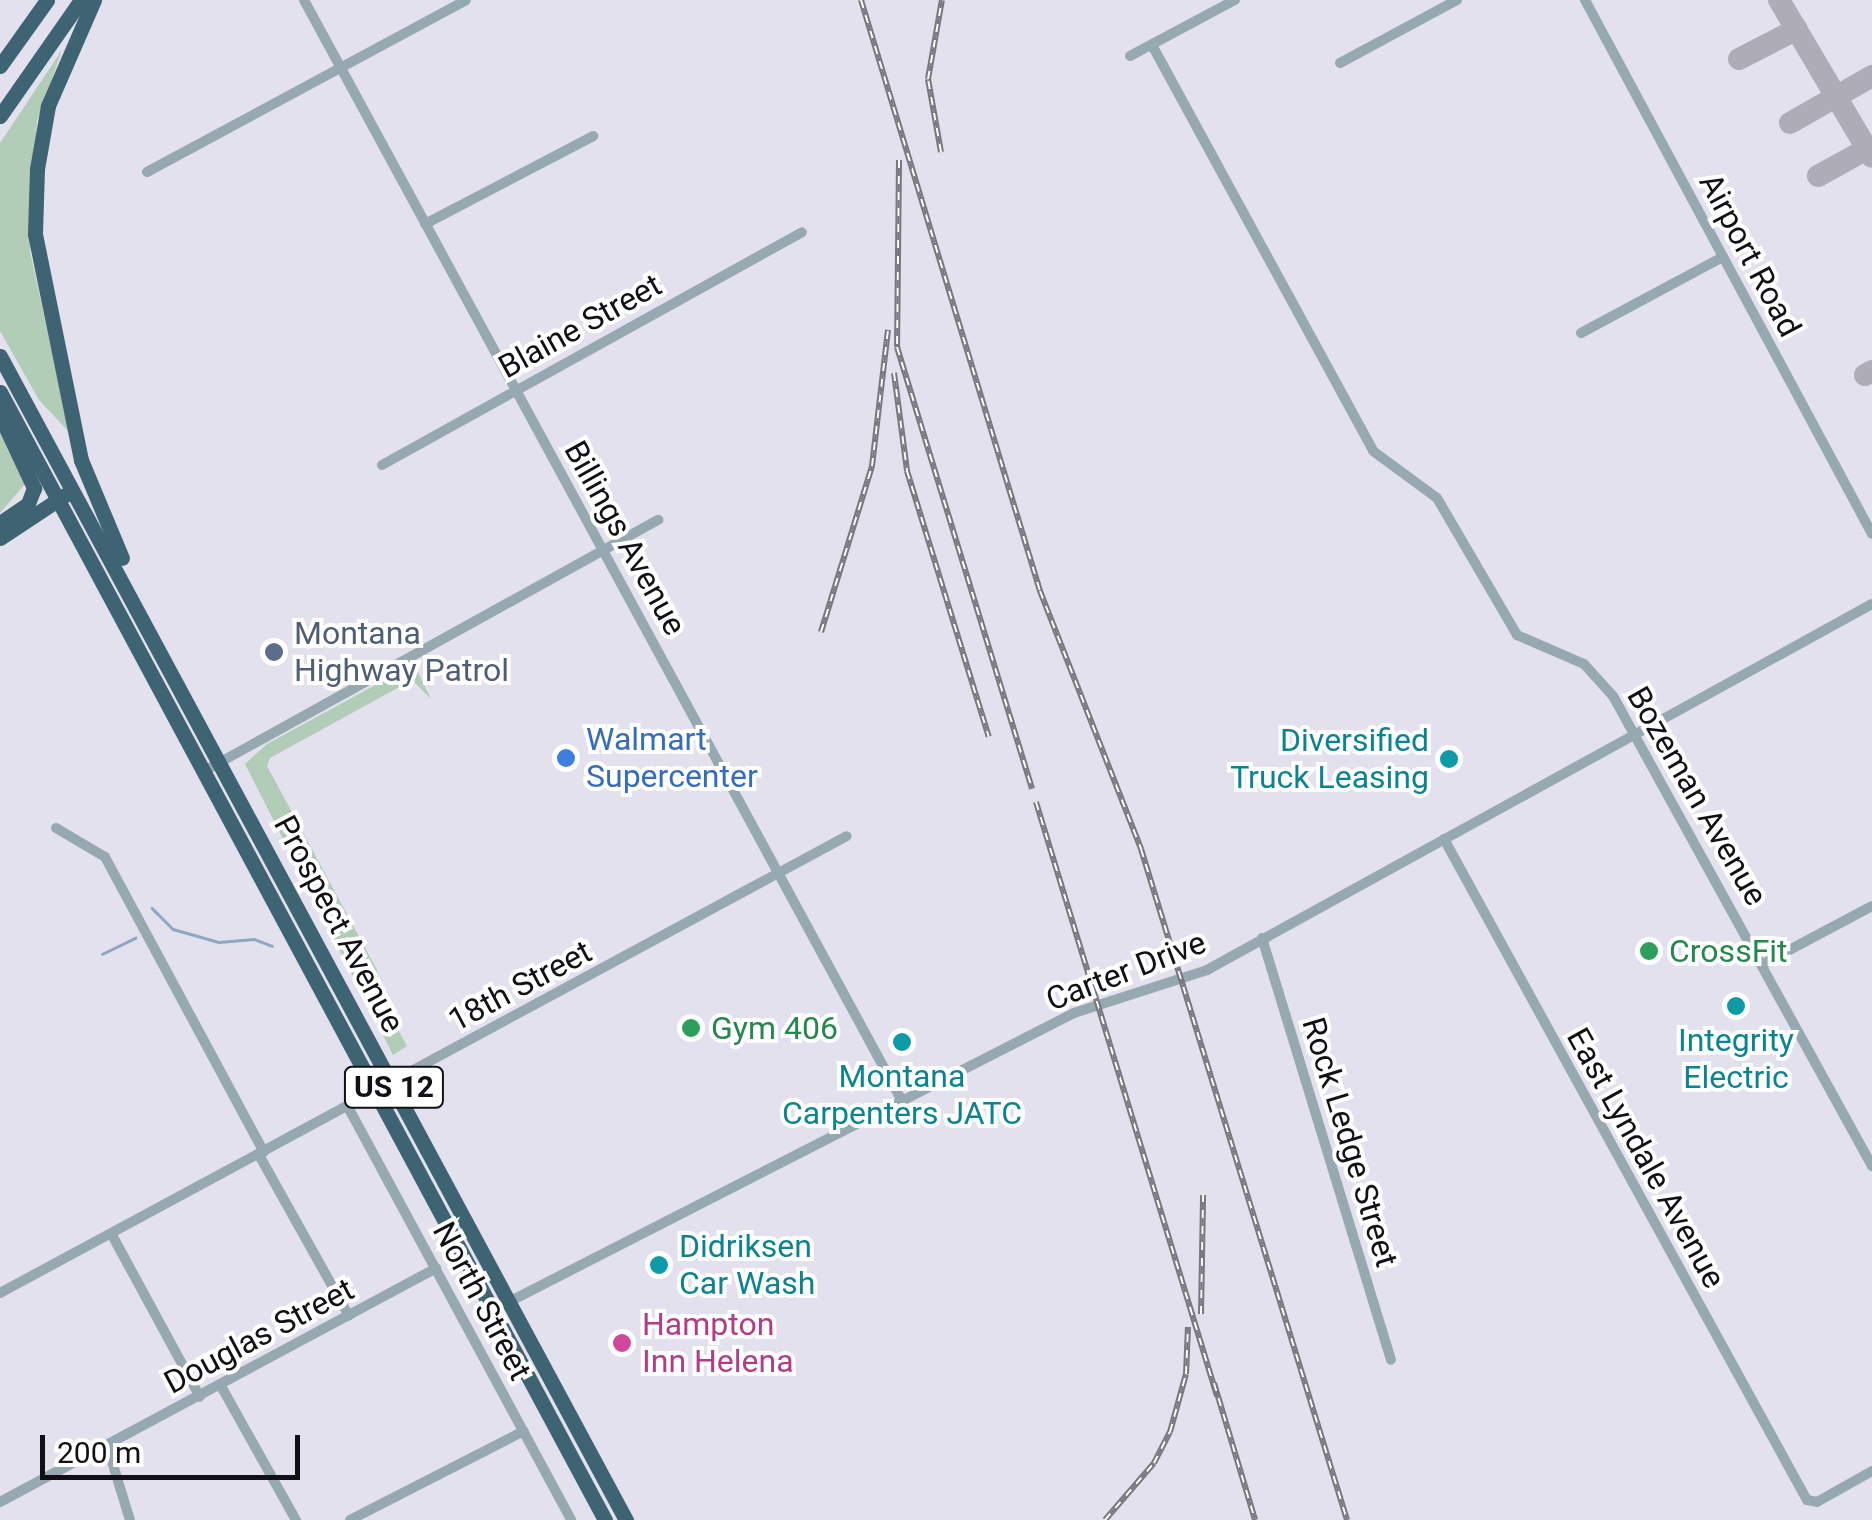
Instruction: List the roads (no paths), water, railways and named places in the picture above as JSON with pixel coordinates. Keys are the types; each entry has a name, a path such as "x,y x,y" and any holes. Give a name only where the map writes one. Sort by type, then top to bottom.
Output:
{"highway":[{"path":"0,66 47,0"},
{"path":"0,116 81,0"},
{"path":"94,0 66,53 44,122 36,185 36,249 88,482 163,653"},
{"name":"Prospect Avenue","path":"0,356 222,761 493,1310 605,1520"},
{"name":"Prospect Avenue","path":"0,392 206,770 509,1302 626,1520"},
{"path":"0,415 34,488 28,504 0,523"},
{"path":"0,538 60,503 64,472"}],"street":[{"name":"Billings Avenue","path":"304,0 902,1100"},
{"path":"147,172 466,0"},
{"path":"1130,56 1235,0"},
{"path":"1340,63 1457,0"},
{"name":"Airport Road","path":"1585,0 1872,534"},
{"name":"Bozeman Avenue","path":"1152,45 1374,450 1437,498 1517,636 1598,674 1763,964 1872,1166"},
{"path":"426,224 593,136"},
{"name":"Blaine Street","path":"382,465 802,232"},
{"path":"1581,333 1723,256"},
{"path":"206,770 658,520"},
{"name":"Carter Drive","path":"493,1310 1074,1014 1207,970 1872,604"},
{"path":"56,828 105,857 349,1316"},
{"name":"18th Street","path":"0,1293 846,836"},
{"name":"East Lyndale Avenue","path":"1444,838 1807,1500 1817,1502 1872,1471"},
{"path":"1763,964 1872,906"},
{"name":"Rock Ledge Street","path":"1262,938 1391,1360"},
{"name":"North Street","path":"348,1107 572,1520"},
{"path":"112,1235 200,1397"},
{"name":"Douglas Street","path":"0,1502 436,1268"},
{"path":"220,1386 296,1520"},
{"path":"350,1520 524,1431"},
{"path":"107,1445 130,1520"}],"waterway":[{"path":"152,908 173,929 219,942 254,939 272,946"},
{"path":"102,954 135,938"}],"railway":[{"path":"861,0 1040,591 1141,849 1347,1520"},
{"path":"941,152 928,79 942,0"},
{"path":"899,160 897,347 1032,789"},
{"path":"821,632 872,466 888,330"},
{"path":"894,373 907,471 989,737"},
{"path":"1036,802 1217,1396"},
{"path":"1201,1314 1203,1195"},
{"path":"1105,1520 1154,1463 1170,1432 1186,1374 1188,1327"},
{"path":"1214,1383 1255,1520"}],"place":[{"name":"Montana Highway Patrol","path":"274,652"},
{"name":"Walmart Supercenter","path":"566,758"},
{"name":"Diversified Truck Leasing","path":"1449,759"},
{"name":"CrossFit","path":"1649,951"},
{"name":"Integrity Electric","path":"1736,1006"},
{"name":"Gym 406","path":"691,1028"},
{"name":"Montana Carpenters JATC","path":"902,1042"},
{"name":"Didriksen Car Wash","path":"659,1265"},
{"name":"Hampton Inn Helena","path":"622,1343"}]}
